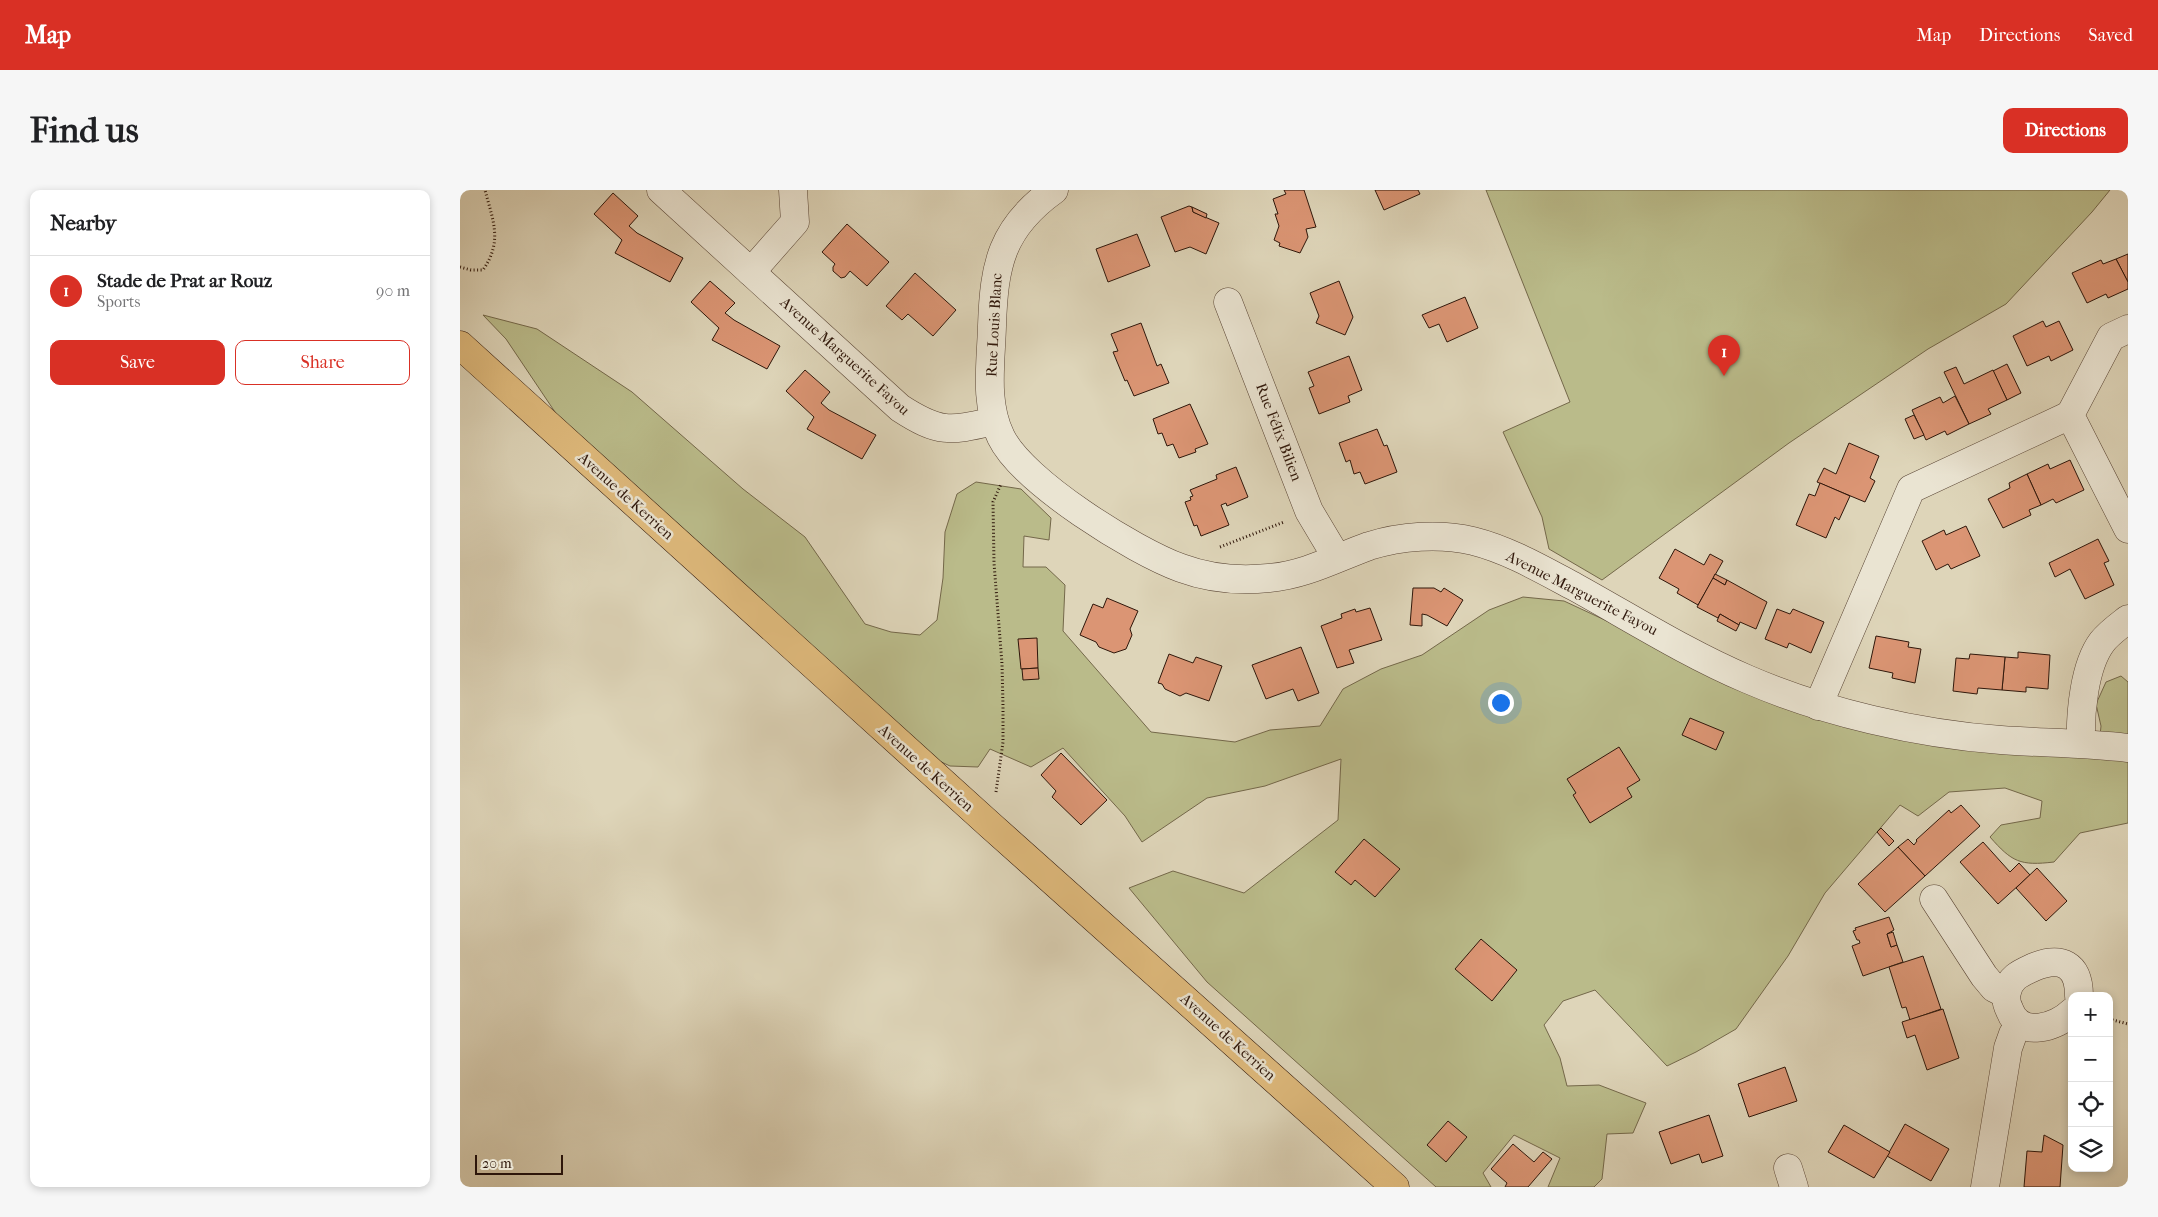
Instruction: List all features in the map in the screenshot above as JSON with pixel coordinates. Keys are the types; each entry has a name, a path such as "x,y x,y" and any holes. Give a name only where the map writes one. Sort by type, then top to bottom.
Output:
{"main road":[{"name":"Avenue de Kerrien","path":"460,345 990,825 1396,1187"}],"street":[{"name":"Avenue Marguerite Fayou","path":"661,190 900,408 918,420 934,427 947,429 994,420 1000,436 1013,456 1054,493 1132,544 1183,569 1225,578 1250,580 1272,578 1305,571 1373,545 1398,540 1447,537 1473,541 1533,564 1743,678 1818,706 1941,733 2000,740 2081,743 2128,748"},
{"path":"751,272 795,222 793,190"},
{"name":"Rue Louis Blanc","path":"994,420 990,376 994,286 997,267 1007,241 1018,224 1029,210 1054,190"},
{"name":"Rue Félix Bilien","path":"1228,302 1309,511 1337,558"},
{"path":"1818,706 1911,489 2070,415 2112,337 2128,329"},
{"path":"2070,415 2128,529"},
{"path":"2081,743 2087,680 2091,664 2102,642 2128,619"},
{"path":"1934,899 1989,982 1994,988 2006,994"},
{"path":"2068,1016 2063,1021 2048,1027 2020,1025 2011,1014 2006,994 2010,982 2019,973 2046,962 2078,961 2079,992"},
{"path":"1985,1187 2008,1048 2013,1034 2020,1025"}],"path":[{"path":"460,267 471,270 483,270 492,257 495,234 484,190"},
{"path":"990,825 1003,742 1002,664 994,563 993,502 1013,456"},
{"path":"1183,569 1214,549 1309,511"},
{"path":"2113,1020 2128,1024"}],"green space":[{"path":"1486,190 2110,190 2092,212 2006,304 1928,349 1789,443 1602,580 1549,549 1542,517 1503,432 1570,402"},
{"path":"483,315 537,329 632,392 743,489 805,537 865,624 891,632 920,635 937,620 943,578 945,532 957,494 976,482 1021,489 1051,518 1049,540 1024,536 1023,567 1046,567 1065,585 1063,631 1151,732 1235,742 1270,730 1320,726 1343,689 1381,669 1422,655 1489,610 1523,597 1564,601 1637,635 1731,684 2098,756 2101,726 2096,704 2106,682 2121,676 2128,682 2128,823 2080,833 2054,862 2033,863 2011,857 1990,837 2001,825 2040,818 2042,801 2005,788 1949,792 1918,816 1900,805 1825,893 1788,956 1736,1029 1667,1066 1595,990 1563,1001 1544,1025 1560,1058 1567,1086 1599,1085 1646,1103 1633,1133 1607,1134 1602,1179 1594,1187 1548,1187 1560,1158 1514,1135 1483,1173 1491,1187 1436,1187 1207,982 1129,888 1173,871 1244,893 1338,820 1341,759 1265,786 1207,798 1142,842 1125,816 1063,748 1031,767 990,749 978,767 950,766 933,758 559,418 506,339"}],"building":[{"path":"1284,190 1304,190 1316,227 1306,229 1308,237 1300,253 1279,246 1280,243 1274,240 1279,226 1275,214 1278,214 1273,199 1286,194"},
{"path":"1375,190 1418,190 1420,194 1384,210"},
{"path":"613,193 638,216 629,226 637,233 683,258 670,282 615,253 622,240 594,214"},
{"path":"1189,206 1192,207 1193,212 1219,223 1206,254 1190,247 1175,252 1161,217"},
{"path":"1192,207 1207,214 1206,218 1193,212"},
{"path":"847,224 889,262 867,286 850,271 845,277 841,278 833,271 835,264 822,252"},
{"path":"1137,234 1150,266 1108,282 1096,249"},
{"path":"2128,254 2128,282 2116,259"},
{"path":"2116,259 2128,282 2128,289 2108,298 2106,294 2087,303 2072,273 2101,260 2103,264"},
{"path":"915,273 956,310 933,336 908,314 902,320 886,306"},
{"path":"710,281 735,303 725,313 780,346 767,369 712,340 719,328 691,302"},
{"path":"1339,281 1353,317 1345,335 1316,323 1319,316 1310,293"},
{"path":"1465,297 1478,328 1447,342 1439,324 1429,328 1422,315"},
{"path":"2043,321 2046,327 2059,321 2073,350 2051,361 2049,356 2027,366 2013,336"},
{"path":"1141,323 1157,366 1161,364 1169,383 1134,396 1127,380 1125,381 1113,352 1118,351 1111,334"},
{"path":"1349,356 1362,390 1348,396 1350,402 1319,414 1309,388 1314,386 1308,372"},
{"path":"2007,364 2021,393 2007,400 1993,371"},
{"path":"1956,367 1964,384 1993,370 2007,400 1988,409 1991,414 1969,424 1944,372"},
{"path":"805,370 830,392 821,403 829,410 876,435 862,459 807,429 814,417 786,391"},
{"path":"1955,396 1969,424 1947,435 1945,431 1926,440 1912,410 1940,397 1943,403"},
{"path":"1190,404 1208,444 1195,449 1196,452 1179,458 1173,444 1167,446 1162,433 1158,434 1153,419"},
{"path":"1914,415 1924,435 1914,439 1905,419"},
{"path":"1377,429 1384,446 1387,445 1397,472 1365,484 1360,472 1354,474 1350,460 1346,462 1339,443"},
{"path":"1849,443 1879,456 1870,478 1875,481 1865,502 1817,482 1824,468 1836,474"},
{"path":"2070,460 2084,490 2056,503 2053,499 2041,505 2027,474 2048,464 2050,469"},
{"path":"1236,467 1248,497 1227,506 1226,503 1221,505 1229,525 1201,536 1197,525 1194,526 1185,502 1191,500 1190,497 1193,496 1190,490 1217,479 1216,475"},
{"path":"2027,474 2041,505 2029,510 2031,515 2003,528 1988,499 2010,488 2009,483"},
{"path":"1820,483 1850,496 1839,520 1835,517 1826,538 1796,525 1809,494 1815,496"},
{"path":"1966,526 1980,556 1951,569 1948,564 1936,570 1922,541 1944,530 1946,535"},
{"path":"2098,539 2109,561 2104,563 2114,585 2085,599 2070,569 2055,577 2049,563"},
{"path":"1675,549 1704,565 1710,554 1723,561 1698,605 1677,593 1679,589 1659,578"},
{"path":"1715,574 1727,580 1725,585 1713,578"},
{"path":"1713,578 1725,585 1727,580 1767,602 1756,629 1740,622 1739,625 1720,614 1718,618 1697,607"},
{"path":"1413,588 1434,588 1441,592 1444,588 1463,600 1447,626 1422,614 1422,626 1410,625"},
{"path":"1107,598 1138,611 1130,629 1132,635 1126,649 1114,653 1099,647 1096,642 1080,635 1093,604 1103,608"},
{"path":"1370,608 1382,640 1349,650 1354,663 1337,668 1321,626 1342,618 1341,614 1355,609 1356,612"},
{"path":"1777,609 1790,614 1793,609 1824,622 1811,653 1789,643 1787,648 1765,639"},
{"path":"1720,614 1739,625 1736,631 1717,621"},
{"path":"1876,636 1909,642 1908,647 1921,649 1915,683 1892,678 1893,673 1869,668"},
{"path":"1037,638 1038,668 1021,669 1018,639"},
{"path":"1301,647 1319,693 1298,701 1293,689 1266,699 1252,665"},
{"path":"2018,652 2050,655 2048,689 2026,687 2026,692 2002,690 2005,657 2018,658"},
{"path":"1169,654 1193,663 1196,657 1222,666 1209,701 1186,693 1180,696 1165,689 1162,684 1158,683"},
{"path":"1970,654 2005,657 2002,690 1978,688 1977,694 1953,691 1956,658 1969,659"},
{"path":"1038,668 1039,679 1023,680 1022,669"},
{"path":"1690,718 1724,732 1716,750 1682,735"},
{"path":"1619,747 1640,780 1627,788 1632,797 1590,823 1573,795 1576,793 1567,779"},
{"path":"1061,753 1107,800 1081,825 1052,797 1056,791 1041,775"},
{"path":"1961,805 1980,826 1925,876 1898,847 1908,839 1914,845 1916,840 1949,810 1951,813"},
{"path":"1881,828 1894,841 1889,846 1877,832"},
{"path":"1364,839 1400,869 1375,897 1355,880 1351,885 1335,872"},
{"path":"1983,842 2010,872 2019,863 2030,875 1998,904 1960,862"},
{"path":"1898,847 1925,876 1885,912 1858,884"},
{"path":"2037,868 2067,901 2046,921 2016,888"},
{"path":"1889,917 1894,930 1887,934 1891,947 1897,945 1903,962 1863,976 1852,946 1860,943 1853,931 1856,930 1855,928"},
{"path":"1893,932 1897,945 1891,947 1887,934"},
{"path":"1481,939 1517,970 1492,1001 1455,969"},
{"path":"1923,956 1941,1009 1910,1020 1906,1007 1902,1008 1889,967"},
{"path":"1943,1009 1959,1058 1927,1070 1915,1035 1907,1038 1902,1022"},
{"path":"1785,1067 1797,1101 1749,1117 1738,1084"},
{"path":"1709,1115 1723,1156 1702,1163 1699,1154 1671,1164 1659,1132"},
{"path":"1448,1121 1467,1137 1446,1162 1427,1145"},
{"path":"1905,1124 1949,1149 1931,1181 1887,1156"},
{"path":"1844,1125 1890,1152 1874,1178 1828,1152"},
{"path":"2044,1135 2063,1145 2060,1187 2024,1187 2027,1151 2042,1152"},
{"path":"1513,1144 1534,1162 1543,1152 1552,1159 1528,1187 1505,1187 1507,1183 1491,1169"}],"place":[{"name":"Stade de Prat ar Rouz","path":"1724,376"}]}
